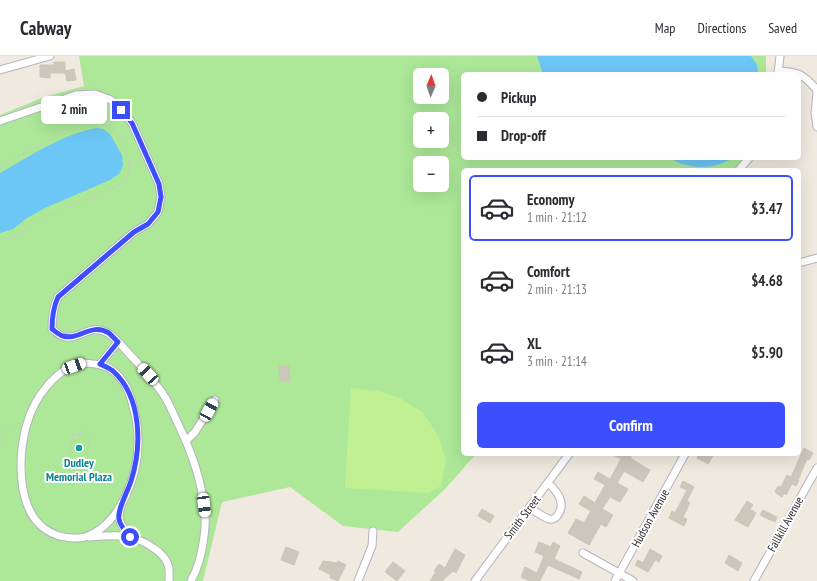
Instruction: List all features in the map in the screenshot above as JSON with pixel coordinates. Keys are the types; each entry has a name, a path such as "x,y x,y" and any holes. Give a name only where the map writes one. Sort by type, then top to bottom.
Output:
{"street":[{"path":"0,70 50,56"},
{"path":"778,72 780,56"},
{"path":"801,74 817,91 815,113 817,127"},
{"path":"0,121 76,96 95,94 110,100 132,123 150,162 159,184 161,197 158,212 148,224 134,232 58,297 54,306 52,329 61,336 72,338 89,331 99,330 109,333 148,374 164,395 186,441 195,464 206,518 203,541 197,567 191,581"},
{"path":"741,168 747,160"},
{"path":"801,262 817,258"},
{"path":"100,364 118,342"},
{"path":"130,537 123,529 118,519 119,510 131,482 137,459 138,439 136,416 130,396 122,381 112,370 100,364 84,363 66,369 48,385 34,404 27,424 22,450 21,474 24,494 30,511 40,525 52,534 63,537 84,538 111,535 130,537 147,543 160,553 168,566 168,581"},
{"path":"186,441 195,432 215,400"},
{"name":"Smith Street","path":"475,581 568,456"},
{"name":"Hudson Avenue","path":"615,581 684,456"},
{"name":"Fallkill Avenue","path":"754,581 817,468"},
{"path":"529,508 549,520 557,517 562,508 562,503 555,489 548,483"},
{"path":"84,538 99,531 111,518 123,501"},
{"path":"358,581 372,546 373,531"},
{"path":"583,553 633,581"}],"path":[{"path":"0,166 75,126 87,122 99,121 110,128 121,139 127,150 129,168 129,176 124,182 32,224 17,236 0,240"},
{"path":"129,168 150,162"},
{"path":"0,445 6,429 12,424 27,424"},
{"path":"80,435 82,428"},
{"path":"74,434 90,436 86,463 76,461 69,460 74,434"},
{"path":"75,470 76,461"}],"green space":[{"path":"79,56 766,56 766,72 461,72 461,160 747,160 741,168 461,168 461,456 474,456 445,489 398,532 343,526 290,487 222,502 203,581 0,581 0,115 44,97 84,86"},
{"path":"351,388 378,391 400,398 423,413 438,435 446,461 441,486 429,493 345,488"}],"water":[{"path":"537,56 751,56 757,65 758,72 542,72"},
{"path":"96,128 103,129 110,134 122,155 123,165 120,173 110,180 45,208 27,218 13,229 0,233 0,173 58,141 83,131"},
{"path":"673,160 729,160 716,165 704,167 679,163"}],"building":[{"path":"54,62 65,62 65,73 50,73 50,78 40,77 40,65 54,65"},
{"path":"74,69 76,80 67,81 65,71"},
{"path":"279,366 289,366 290,381 280,381"},
{"path":"804,448 813,453 809,460 807,459 796,486 792,484 786,495 784,493 782,497 775,492 778,486 781,487 787,475 791,477"},
{"path":"615,456 632,456 630,458 650,470 643,482 624,471 617,483 628,489 620,502 610,497 602,509 613,515 606,527 601,524 589,545 568,533 576,519 584,523 591,511 579,504 584,496 595,503 605,485 594,479 598,472 610,479 621,459"},
{"path":"698,456 713,456 708,464 697,458"},
{"path":"683,481 694,487 687,501 690,503 683,517 687,519 684,526 669,518 672,511 675,513 687,490 680,487"},
{"path":"747,501 753,505 750,509 756,513 748,527 735,520"},
{"path":"482,509 494,516 490,523 478,516"},
{"path":"763,510 777,517 775,522 760,515"},
{"path":"539,542 551,547 553,542 560,546 554,559 582,572 579,579 548,565 540,581 530,581 521,577 525,567 537,573 544,556 535,552"},
{"path":"286,547 299,552 294,565 281,560"},
{"path":"455,549 465,555 456,573 453,571 442,581 430,581 439,564 445,568"},
{"path":"650,549 662,556 659,562 655,560 648,572 635,565 638,560 643,563"},
{"path":"729,555 742,563 738,571 725,563"},
{"path":"323,561 337,563 338,561 346,565 338,581 330,578 331,575 319,569"},
{"path":"393,562 405,571 397,581 385,572"}],"place":[{"name":"Dudley Memorial Plaza","path":"79,448"}],"route":[{"path":"121,110 132,123 159,184 161,197 158,212 148,224 134,232 58,297 54,306 52,329 61,336 72,338 89,331 99,330 109,333 118,342 100,364 112,370 122,381 130,396 136,416 138,439 137,459 131,482 119,510 118,519 123,529 130,537"}]}
